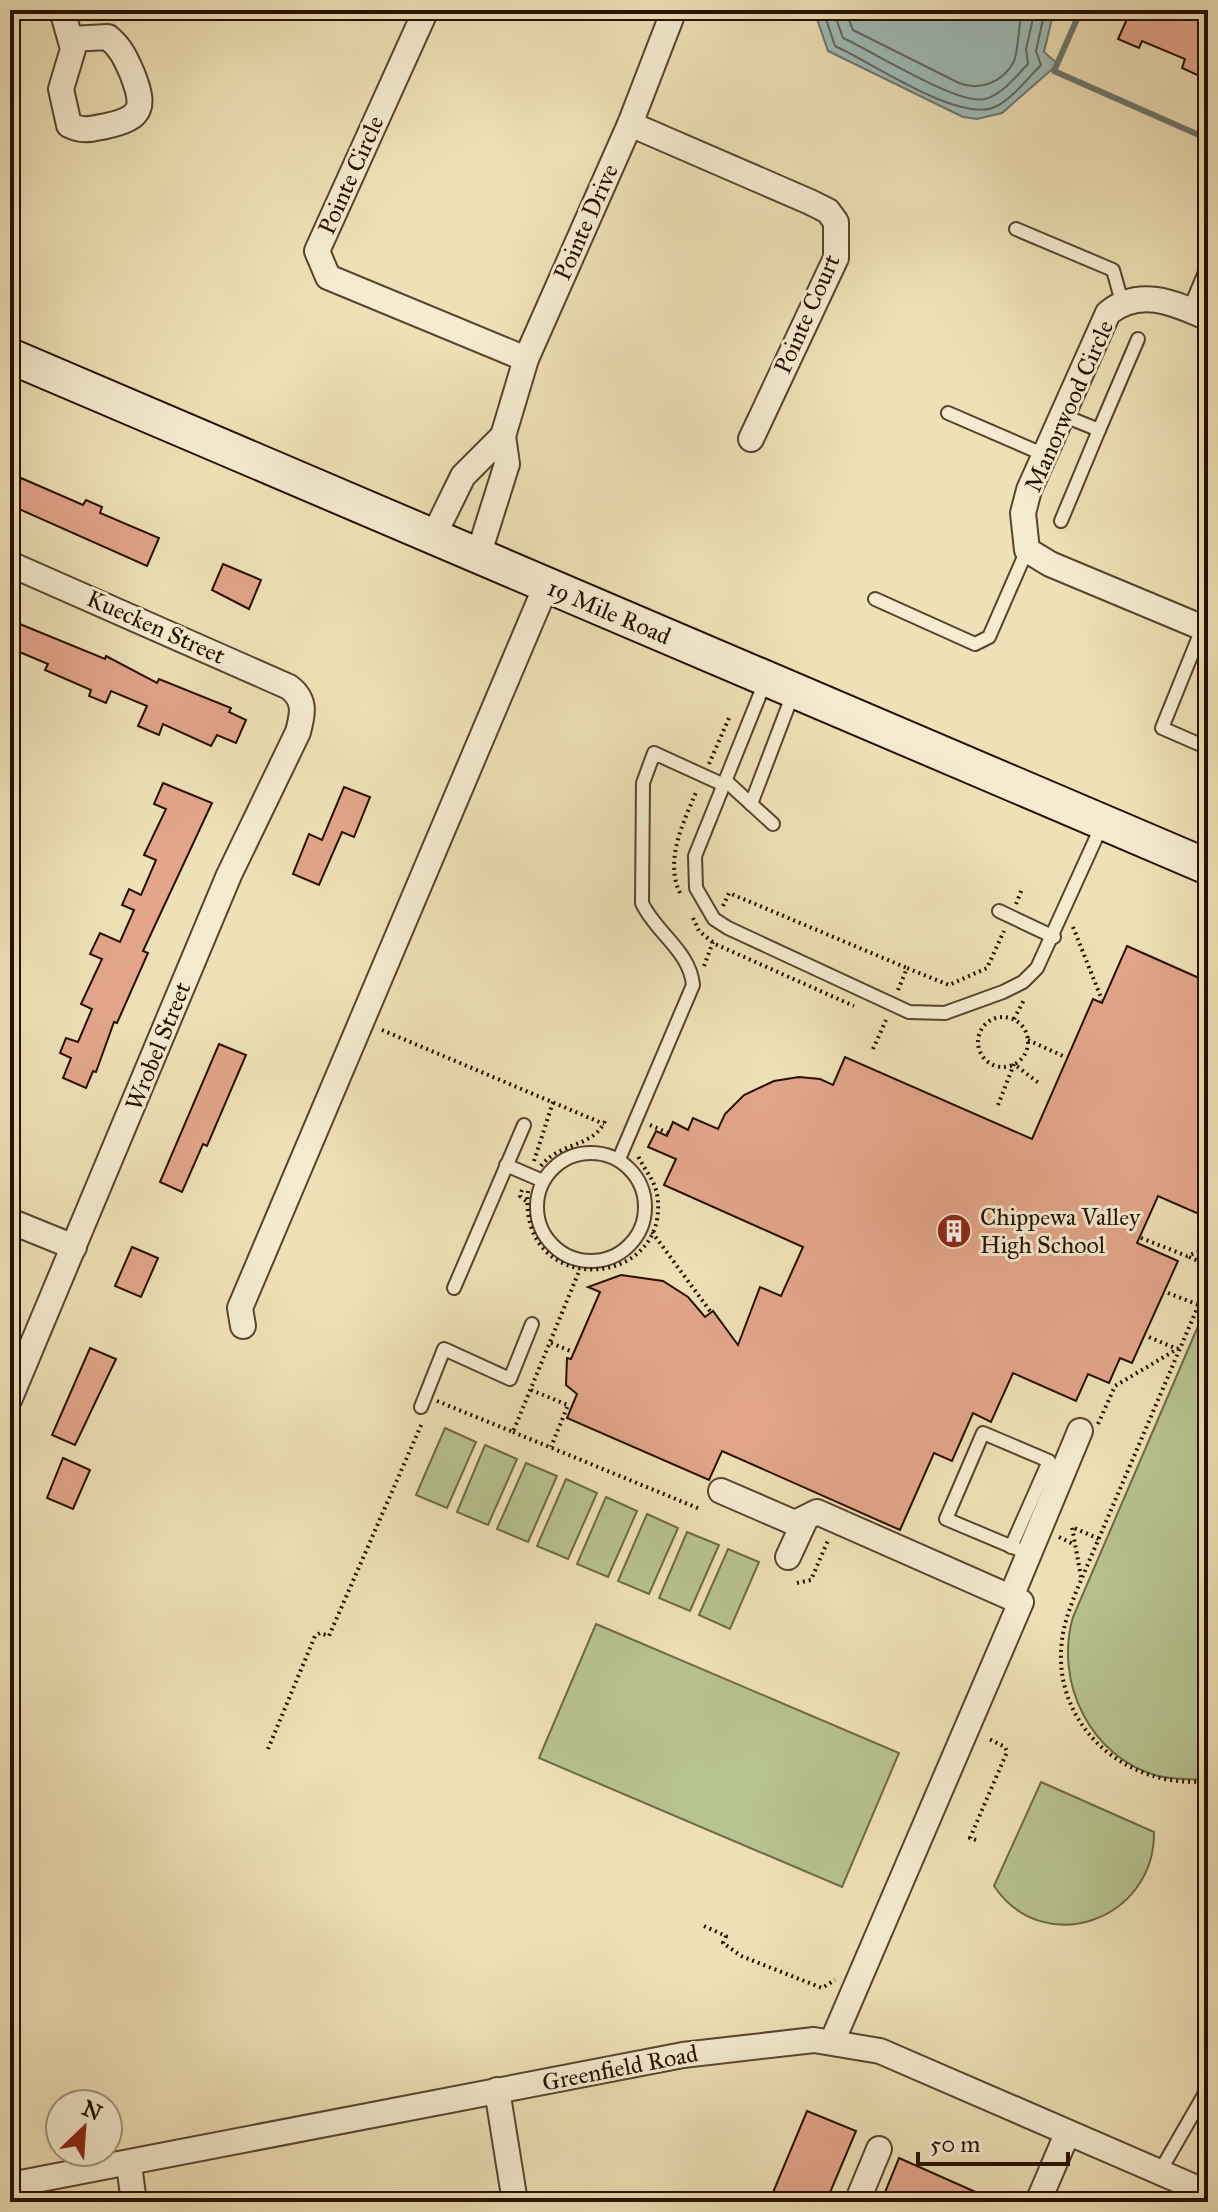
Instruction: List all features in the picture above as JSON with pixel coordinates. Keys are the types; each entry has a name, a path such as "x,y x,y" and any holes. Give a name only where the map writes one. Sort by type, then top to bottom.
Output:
{"street":[{"name":"Pointe Circle","path":"426,10 317,251 319,263 328,277 526,359"},
{"name":"Pointe Drive","path":"478,556 507,464 503,436 526,359 630,124 674,10"},
{"path":"63,12 71,39"},
{"name":"Pointe Court","path":"630,124 810,202 828,211 836,222 836,258 751,439"},
{"name":"Manorwood Circle","path":"1027,550 1023,513 1097,331 1108,313 1122,302 1152,297 1198,314"},
{"name":"19 Mile Road","path":"10,356 1208,867"},
{"name":"Pointe Drive","path":"433,537 463,476 503,436"},
{"path":"1027,550 1050,564 1205,630"},
{"name":"Kuecken Street","path":"10,564 251,669 299,695"},
{"path":"243,1326 240,1308 546,586"},
{"name":"Wrobel Street","path":"10,1398 229,875 298,732 304,709 299,695"},
{"path":"10,1221 74,1247"},
{"path":"1011,1597 1020,1551 1056,1465 1080,1431"},
{"path":"721,1491 795,1523 817,1512 1021,1602 832,2042"},
{"path":"788,1557 806,1518"},
{"name":"Greenfield Road","path":"10,2185 129,2165 497,2090 735,2047 832,2042 880,2051 1208,2193"},
{"path":"497,2090 515,2202"},
{"path":"1038,2202 1075,2138"},
{"path":"1054,2202 1075,2138"},
{"path":"857,2202 879,2149"},
{"path":"129,2165 134,2202"}],"lane":[{"path":"1016,229 1113,270 1122,302"},
{"path":"1198,314 1208,265"},
{"path":"1061,521 1138,339"},
{"path":"948,413 1045,455"},
{"path":"1062,415 1099,430"},
{"path":"875,599 975,644 989,637 1027,550"},
{"path":"1205,630 1162,728 1208,748"},
{"path":"780,685 725,783 700,842 694,871 696,888 714,919 900,1009 924,1015 945,1013 1023,982 1037,968 1054,937 1103,822"},
{"path":"751,804 780,685"},
{"path":"619,1159 693,985 692,971 684,957 648,917 642,903 643,783 654,753 725,783 773,824"},
{"path":"1004,914 1054,937"},
{"path":"454,1288 524,1125"},
{"path":"585,1152 602,1153 619,1159 641,1184 645,1218 629,1247 598,1261 565,1255 547,1238 537,1214 537,1197 543,1181 560,1162 585,1152"},
{"path":"506,1165 543,1181"},
{"path":"423,1410 444,1349 510,1379 532,1324"},
{"path":"1020,1551 946,1519 958,1490 983,1433 1056,1465"},
{"path":"1159,2173 1208,2088"}],"path":[{"path":"682,895 676,884 678,840 729,718"},
{"path":"722,908 729,893 949,985 987,968 1004,914 1022,889"},
{"path":"688,907 699,931 715,944 862,1010"},
{"path":"1067,940 1079,913"},
{"path":"1073,927 1102,1000"},
{"path":"897,992 907,968"},
{"path":"1013,1001 1026,996 1014,1019"},
{"path":"874,1015 900,1026"},
{"path":"1014,1019 1026,1030 1025,1055 1004,1067 988,1063 977,1044 980,1029 990,1020 1014,1019"},
{"path":"873,1049 886,1020"},
{"path":"374,1027 604,1124"},
{"path":"1028,1040 1063,1056"},
{"path":"1014,1064 1040,1084"},
{"path":"998,1105 1014,1064"},
{"path":"532,1165 553,1102"},
{"path":"573,1268 592,1271 612,1268 630,1259 652,1232 658,1209 657,1193 637,1152"},
{"path":"522,1190 520,1196 527,1202"},
{"path":"652,1232 710,1311"},
{"path":"1141,1238 1208,1265"},
{"path":"1187,1256 1208,1248"},
{"path":"1208,1283 1082,1580 1065,1625 1061,1661 1065,1687 1078,1719 1096,1744 1135,1771 1156,1779 1208,1781"},
{"path":"1168,1293 1199,1305"},
{"path":"1149,1337 1179,1348"},
{"path":"551,1343 573,1352"},
{"path":"1080,1431 1093,1437 1115,1386 1179,1348"},
{"path":"531,1390 568,1405 551,1448"},
{"path":"268,1749 315,1636 320,1633 329,1636 423,1410"},
{"path":"513,1432 700,1509"},
{"path":"797,1583 811,1580 837,1521"},
{"path":"1082,1580 1072,1527 1099,1539"},
{"path":"967,1729 1005,1747 1007,1752 970,1838 976,1840"},
{"path":"704,1926 726,1936 723,1943 741,1956 822,1988 834,1982 840,1968"}],"green space":[{"path":"1208,1303 1208,1780 1202,1780 1158,1776 1134,1767 1113,1753 1096,1735 1083,1714 1074,1691 1068,1641 1073,1617"},
{"path":"445,1428 476,1442 447,1508 416,1495"},
{"path":"485,1445 517,1459 488,1525 457,1512"},
{"path":"526,1463 557,1476 528,1542 497,1529"},
{"path":"566,1479 597,1493 568,1559 537,1546"},
{"path":"606,1497 637,1511 608,1577 577,1564"},
{"path":"647,1514 678,1528 649,1594 618,1581"},
{"path":"687,1532 719,1545 690,1611 659,1598"},
{"path":"728,1549 759,1562 730,1629 699,1615"},
{"path":"596,1624 899,1753 842,1887 539,1758"},
{"path":"1041,1782 1154,1832 1149,1863 1136,1888 1117,1907 1093,1920 1067,1925 1040,1921 1015,1909 994,1886"}],"water":[{"path":"814,10 1054,10 1044,52 1058,64 1002,113 977,119 963,117 828,51"}],"building":[{"path":"1131,10 1208,10 1208,80 1182,68 1185,59 1142,41 1139,48 1118,39"},
{"path":"21,478 83,505 86,500 102,507 100,513 159,538 147,566 10,505"},
{"path":"223,564 261,580 249,609 212,590"},
{"path":"10,620 105,659 106,656 157,683 159,679 231,708 229,712 246,720 236,743 217,735 211,746 163,724 159,735 138,726 147,706 111,691 106,703 89,696 91,690 45,670 48,664 10,648"},
{"path":"163,783 212,803 143,951 148,953 117,1023 114,1022 96,1072 93,1071 86,1088 63,1078 71,1058 60,1053 66,1038 78,1042 92,1009 81,1004 102,959 90,954 100,933 120,942 134,910 122,905 129,889 141,895 156,860 144,855 166,809 154,804"},
{"path":"344,787 370,797 354,837 342,832 319,885 293,874 309,834 322,840"},
{"name":"Chippewa Valley High School","path":"1127,946 1208,982 1208,1218 1158,1196 1137,1243 1178,1261 1132,1363 1120,1358 1109,1383 1088,1374 1076,1401 1013,1373 991,1422 973,1413 952,1461 934,1453 900,1530 722,1451 709,1480 567,1418 577,1394 566,1385 567,1358 571,1359 600,1292 588,1287 621,1275 663,1281 688,1297 705,1317 713,1311 738,1345 760,1287 781,1296 803,1247 664,1185 676,1159 648,1147 656,1131 667,1136 673,1122 688,1130 693,1118 718,1129 725,1114 744,1095 774,1081 799,1077 820,1079 833,1085 845,1057 1032,1139 1093,999 1102,1003"},
{"path":"219,1044 246,1055 207,1146 203,1144 182,1192 160,1182"},
{"path":"132,1247 158,1258 141,1297 115,1286"},
{"path":"90,1348 116,1359 75,1445 52,1435"},
{"path":"63,1458 90,1470 73,1509 47,1498"},
{"path":"807,2111 856,2131 826,2202 769,2202"},
{"path":"899,2158 998,2202 881,2202"}],"waterway":[{"path":"1081,10 1054,71 1208,139"}],"place":[{"name":"Chippewa Valley High School","path":"954,1231"}]}
